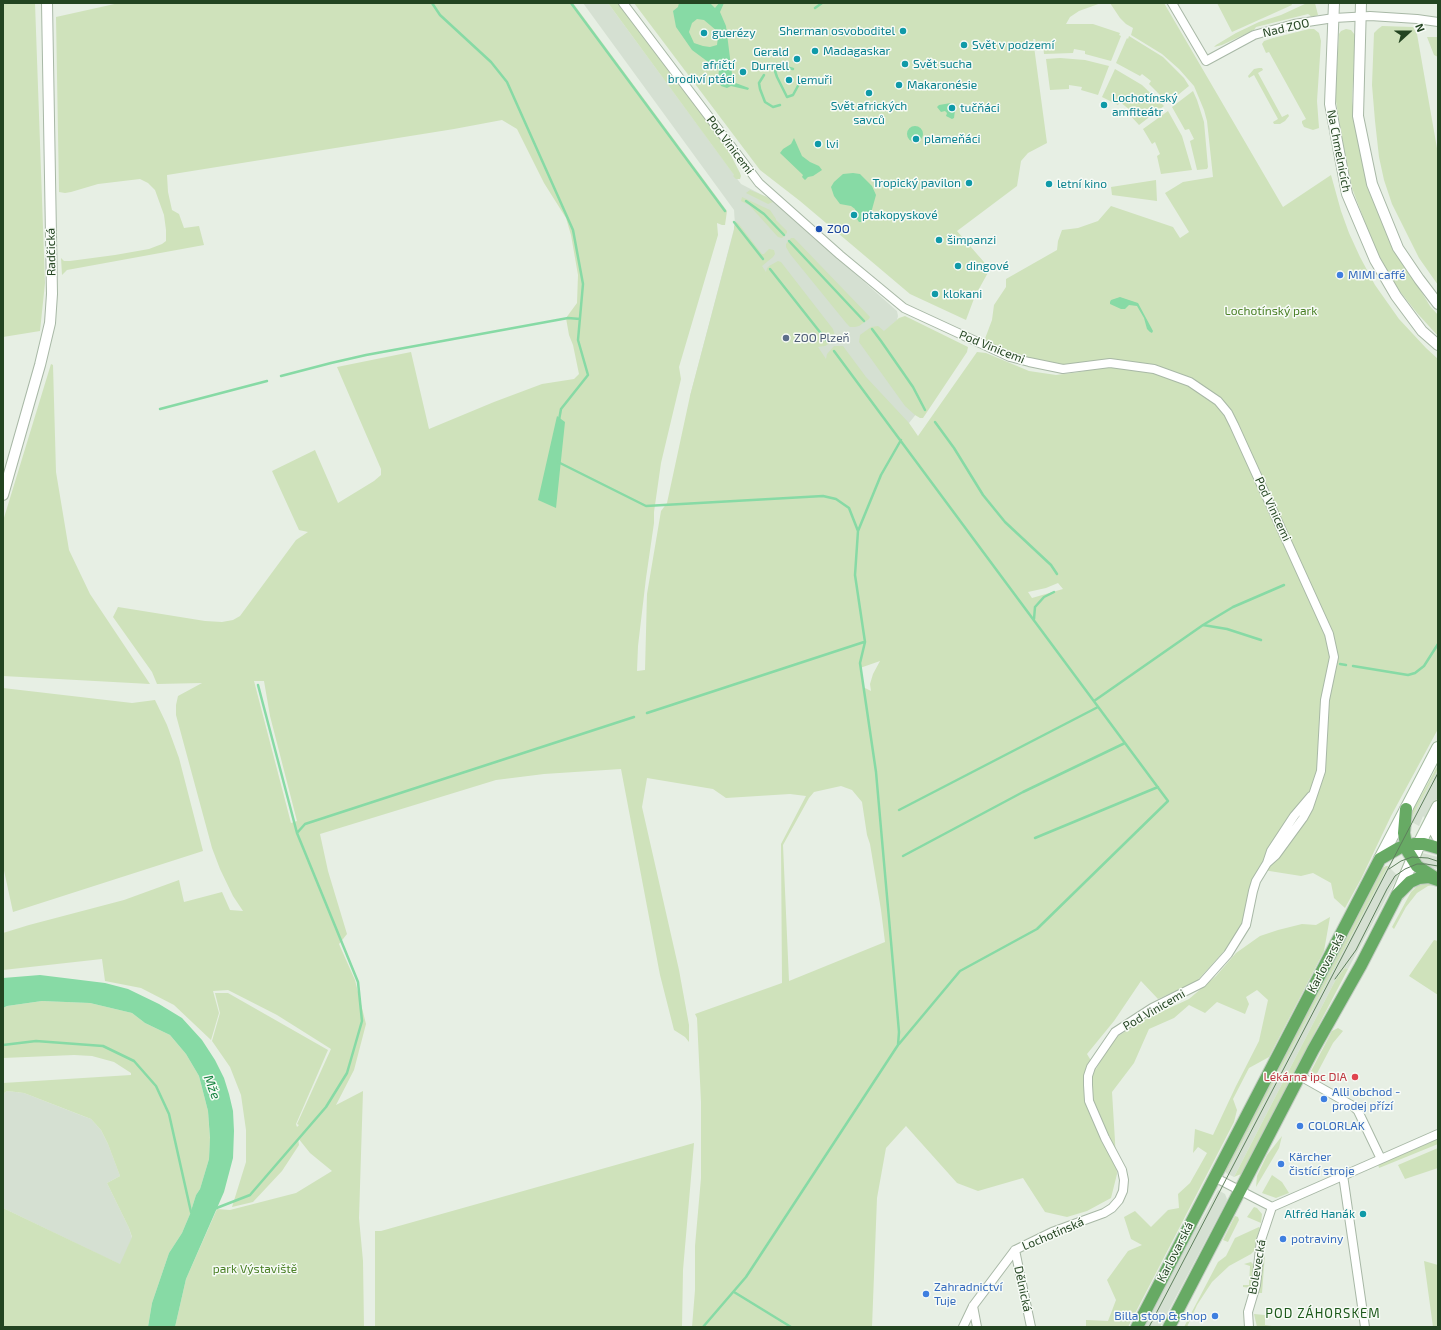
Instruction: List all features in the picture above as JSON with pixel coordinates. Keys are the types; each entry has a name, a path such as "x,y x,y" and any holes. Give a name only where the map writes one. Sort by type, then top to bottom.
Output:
{"main road":[{"name":"Karlovarská","path":"1137,1327 1438,748"},
{"path":"1438,808 1435,830 1438,836"},
{"path":"1169,1327 1300,1076 1361,965 1397,895 1419,844 1438,808"},
{"path":"1406,809 1404,833 1405,846 1410,865"},
{"path":"1380,859 1405,846 1419,844 1438,848"},
{"path":"1410,865 1417,866 1438,879"},
{"path":"1397,895 1410,882 1419,878 1429,877 1438,879"}],"street":[{"name":"Radčická","path":"3,495 40,365 50,322 52,294 47,3"},
{"name":"Pod Vinicemi","path":"623,3 759,183 840,255 904,308 966,337 1016,358 1063,369 1110,363 1154,369 1190,382 1204,390 1218,401 1228,413 1234,425 1329,634 1334,656 1325,700 1322,771 1315,792 1303,818 1276,855 1267,863 1256,881 1246,925 1228,954 1202,983 1152,1008 1115,1032 1091,1067 1088,1076 1089,1100 1093,1113 1122,1170 1124,1180 1123,1190"},
{"name":"Nad ZOO","path":"1172,3 1206,61 1254,36 1294,24 1334,18 1360,17 1418,19 1438,22"},
{"name":"Na Chmelnicích","path":"1334,3 1330,104 1347,194 1375,260 1396,296 1422,331 1438,345"},
{"path":"1361,3 1358,116 1372,184 1398,248 1438,304"},
{"path":"1300,1076 1353,1106 1358,1111 1381,1159"},
{"path":"1214,1177 1272,1207 1438,1134"},
{"path":"1344,1175 1365,1327"},
{"name":"Lochotínská","path":"963,1327 973,1306 1015,1250 1052,1232 1104,1213 1112,1208 1119,1200 1123,1190"},
{"name":"Bolevecká","path":"1249,1327 1248,1312 1256,1285 1261,1240 1272,1207"},
{"name":"Dělnická","path":"1015,1250 1031,1327"},
{"path":"973,1306 977,1327"}],"shaded area":[{"name":"ZOO Plzeň","path":"583,3 608,3 741,184 772,200 897,311 897,320 885,331 921,408 909,423 690,396 735,225 734,210"},
{"path":"1438,769 1438,797 1427,818 1426,819 1423,816 1419,826 1410,821"},
{"path":"1422,853 1438,857 1438,869 1416,862"},
{"path":"1388,866 1398,876 1348,969 1345,968 1336,979 1234,1177 1226,1173"},
{"path":"7,1091 24,1093 91,1119 101,1130 120,1176 107,1183 129,1228 132,1238 121,1265 3,1208 3,1094"},
{"path":"1218,1190 1225,1194 1227,1199 1226,1202 1160,1327 1142,1327 1195,1225 1198,1227"}],"green space":[{"path":"3,3 35,3 45,283 40,331 3,337"},
{"path":"119,3 573,3 727,211 725,225 717,223 718,235 679,367 681,379 661,463 654,512 654,523 638,646 637,671 645,670 647,594 661,511 667,503 690,396 736,222 762,254 769,249 774,250 775,254 773,257 762,266 766,272 769,266 778,261 781,262 833,329 835,336 832,342 825,346 818,347 826,359 827,354 834,346 843,346 866,377 909,423 918,436 977,352 986,353 1029,371 1056,375 1080,372 1105,366 1140,372 1149,371 1110,363 1063,369 1029,362 983,344 992,320 994,305 1006,287 1006,279 1057,250 1058,241 1062,230 1078,228 1098,221 1111,206 1173,227 1180,238 1189,232 1165,193 1183,182 1213,177 1207,121 1194,86 1179,69 1162,54 1131,35 1133,28 1120,18 1110,3 1164,3 1283,207 1331,175 1349,233 1375,285 1399,319 1438,359 1438,729 1391,816 1361,879 1345,908 1334,898 1331,883 1313,873 1301,876 1263,870 1256,881 1252,880 1242,924 1226,949 1196,982 1158,999 1141,981 1114,1021 1087,1054 1096,1069 1113,1039 1148,1018 1189,999 1216,976 1236,953 1260,936 1302,924 1316,925 1330,917 1324,951 1269,1057 1249,1068 1233,1099 1237,1110 1234,1122 1128,1327 1086,1327 1086,1320 1108,1321 1116,1300 1107,1280 1128,1251 1142,1245 1131,1239 1124,1217 1135,1211 1151,1227 1168,1210 1179,1208 1178,1194 1190,1183 1207,1153 1198,1147 1193,1153 1195,1129 1213,1135 1259,1041 1268,1000 1257,990 1246,997 1249,1004 1245,1014 1217,1002 1205,1013 1189,1005 1174,1018 1149,1029 1134,1063 1112,1092 1117,1174 1111,1198 1087,1211 1067,1217 1045,1212 1023,1178 978,1191 957,1183 906,1126 886,1148 877,1198 872,1327 692,1327 695,1290 695,1246 701,1178 701,1102 697,1018 695,1014 782,983 781,844 806,796 790,794 726,798 713,789 647,778 642,807 679,970 689,1025 689,1042 685,1037 674,1030 660,975 621,769 544,774 496,780 320,834 328,871 347,934 339,944 355,980 366,1024 354,1070 336,1105 363,1091 359,1218 363,1261 364,1327 175,1327 186,1279 217,1209 230,1210 296,1193 332,1171 310,1153 298,1138 299,1145 282,1171 253,1202 232,1207 246,1162 246,1130 241,1095 230,1067 212,1041 220,1013 215,993 228,993 328,1050 296,1124 297,1127 331,1049 277,1015 228,990 213,991 219,1013 211,1040 174,1005 141,988 105,981 102,959 3,970 3,933 124,900 179,880 184,902 222,892 230,910 243,911 233,896 212,848 176,715 178,696 202,683 157,684 152,672 113,617 118,607 205,621 222,622 233,620 240,616 296,540 308,532 299,530 272,471 315,450 338,503 374,481 381,475 381,469 337,367 411,352 429,429 542,384 574,379 579,374 566,318 577,303 578,275 571,235 566,218 544,183 517,129 502,120 167,175 168,192 172,210 179,214 184,228 199,226 204,245 67,270 62,275 61,258 64,261 70,261 149,249 166,241 166,230 164,215 155,190 148,183 140,179 98,184 65,193 59,192 56,17","holes":["1058,583 1063,589 1032,598 1028,592 1046,588","880,661 873,674 870,684 871,691 863,687 860,668","254,681 264,681 270,716 297,821 291,823","841,786 852,790 862,802 881,910 885,942 789,981 783,845 809,798 814,792"]},
{"path":"608,3 620,3 725,144 740,173 740,179 736,179 733,176 734,175"},
{"path":"634,3 1101,3 1079,11 1070,17 1066,24 1093,24 1120,33 1119,35 1121,36 1111,61 1085,54 1085,51 1074,49 1073,53 1044,54 1043,41 1036,42 1035,39 1033,39 1047,143 1028,153 1021,161 1017,186 957,231 990,269 975,296 966,320 910,294 800,201 760,170"},
{"path":"1217,3 1291,3 1292,5 1232,32"},
{"path":"1307,3 1315,3 1318,15 1312,17 1308,14 1256,27 1254,30 1222,45 1214,47 1236,33 1259,22 1281,15"},
{"path":"1382,26 1413,27 1417,34 1438,154 1438,285 1419,258 1392,204 1384,180 1379,157 1372,85 1374,33"},
{"path":"1314,29 1319,33 1321,41 1317,101 1319,128 1313,130 1304,127 1302,121 1306,119 1269,52 1266,53 1262,44 1264,41 1273,38"},
{"path":"1346,29 1351,30 1355,35 1352,102 1371,195 1396,250 1430,306 1438,315 1438,336 1398,289 1375,249 1352,188 1335,95 1339,34 1341,31"},
{"path":"1129,36 1163,57 1184,78 1189,86 1168,103 1149,84 1151,81 1142,74 1140,76 1116,63"},
{"path":"1427,37 1438,37 1438,57 1434,55"},
{"path":"1060,58 1085,60 1109,66 1098,95 1081,90 1082,87 1069,85 1069,89 1050,90 1046,59"},
{"path":"1262,68 1263,70 1258,73 1282,117 1288,114 1289,116 1280,124 1274,124 1273,122 1278,119 1254,75 1249,78 1248,76 1254,69"},
{"path":"1115,69 1142,85 1164,106 1139,125 1128,113 1130,110 1120,102 1118,105 1102,97"},
{"path":"1193,91 1204,122 1207,169 1197,170 1190,141 1194,139 1189,129 1185,130 1172,107"},
{"path":"1168,111 1182,136 1192,170 1161,174 1157,156 1160,154 1155,142 1152,144 1143,129"},
{"path":"1156,180 1157,201 1112,195 1111,187"},
{"path":"750,190 767,197 773,202 768,204 746,193"},
{"path":"742,197 770,210 787,233 782,238 778,237 749,205 741,201"},
{"path":"791,238 794,238 870,317 869,319 855,327 850,327 847,324 790,254 786,244"},
{"path":"905,316 968,347 967,352 923,418 915,415 905,406 859,342 860,335 871,327 878,326 884,331 899,318"},
{"path":"51,364 53,365 56,472 69,550 90,594 150,684 3,676 3,521"},
{"path":"3,688 132,703 155,700 167,725 179,758 203,851 13,912 3,866"},
{"path":"1438,765 1438,769 1410,821 1410,816"},
{"path":"1388,866 1226,1173 1225,1170 1381,869"},
{"path":"1426,883 1434,885 1428,886 1417,893 1406,907 1394,929 1392,927 1411,892 1418,885"},
{"path":"1434,940 1438,941 1438,995 1409,976"},
{"path":"1345,968 1348,969 1241,1174 1234,1177 1336,979"},
{"path":"42,1001 90,1003 132,1013 145,1023 170,1035 186,1054 199,1076 208,1111 210,1139 209,1159 200,1189 196,1195 182,1233 169,1253 152,1303 148,1327 3,1327 3,1208 120,1264 132,1237 107,1183 120,1176 101,1130 91,1119 24,1093 7,1091 3,1094 3,1083 131,1075 131,1073 114,1062 92,1056 74,1055 3,1058 3,1008 7,1006"},
{"path":"1338,1028 1343,1031 1333,1043 1313,1081 1310,1073 1332,1031"},
{"path":"1282,1136 1279,1148 1256,1187 1257,1176 1267,1155"},
{"path":"1438,1139 1438,1144 1379,1168 1378,1164"},
{"path":"694,1143 683,1270 682,1327 375,1327 375,1231 381,1231"},
{"path":"1438,1148 1438,1168 1405,1179 1398,1165"},
{"path":"1272,1175 1282,1182 1289,1193 1276,1198 1262,1193"},
{"path":"1254,1207 1257,1208 1262,1214 1261,1223 1247,1217"},
{"path":"1235,1216 1238,1217 1239,1220 1228,1242 1223,1240"},
{"path":"1259,1227 1254,1251 1229,1266 1212,1282 1197,1305 1187,1327 1184,1327 1218,1262 1226,1256 1235,1238"},
{"path":"1263,1251 1265,1254 1262,1293 1258,1293 1260,1286"},
{"path":"1424,1261 1438,1265 1438,1327 1433,1327"},
{"path":"1251,1262 1254,1265 1251,1288 1243,1287 1243,1285 1249,1285 1250,1266 1244,1264"},
{"path":"1254,1314 1265,1315 1265,1325 1279,1327 1257,1327"}],"water":[{"path":"679,3 710,3 715,8 719,3 724,3 720,12 726,26 733,82 749,88 748,90 731,86 727,88 721,86 718,79 719,70 692,50 676,27 673,11 678,7","holes":["697,19 704,20 717,31 717,45 710,47 694,43 689,32 692,23"]},
{"path":"951,103 955,106 954,118 952,119 946,116 947,113 945,111 941,112 937,107 939,105"},
{"path":"915,126 921,128 923,134 921,140 915,142 909,140 907,134 909,128"},
{"path":"794,138 802,156 819,166 822,170 805,180 802,177 803,175 780,153 791,144"},
{"path":"843,174 860,174 872,186 876,195 871,213 863,222 859,222 857,219 855,209 851,206 840,204 834,196 831,187"},
{"path":"1120,297 1138,303 1153,331 1152,333 1147,329 1144,318 1137,306 1129,305 1125,309 1121,309 1110,304 1111,300"},
{"path":"557,416 565,422 556,508 538,500"},
{"name":"Mže","path":"40,975 105,983 128,989 159,1004 182,1018 202,1040 215,1060 224,1078 233,1111 233,1158 224,1192 186,1279 175,1327 148,1327 152,1303 169,1253 182,1233 196,1195 200,1189 209,1159 210,1138 208,1111 199,1076 186,1054 170,1035 145,1023 132,1013 90,1003 42,1001 7,1006 3,1008 3,978"}],"waterway":[{"path":"432,3 440,15 491,62 507,82 573,230 583,284 578,340 588,375 561,409 559,420"},
{"path":"571,3 725,211"},
{"path":"815,8 822,3"},
{"path":"793,69 779,67 775,71 787,97 793,95 799,84"},
{"path":"764,75 759,83 765,102 773,107 780,105"},
{"path":"746,201 764,214 784,235"},
{"path":"734,222 763,259"},
{"path":"789,241 864,321"},
{"path":"770,269 827,341"},
{"path":"281,376 366,355 568,318 580,319"},
{"path":"872,329 913,387 925,410"},
{"path":"834,351 1168,801 1037,929 960,971 899,1044"},
{"path":"160,409 267,381"},
{"path":"935,422 954,448 983,495 1005,522 1051,565 1057,574"},
{"path":"858,531 881,475 901,440"},
{"path":"558,462 646,506 823,496 836,499 849,508 858,531 855,575 865,642 860,663 876,772 899,1032 898,1045 746,1277 703,1327"},
{"path":"1094,701 1203,625 1233,607 1284,585"},
{"path":"1034,619 1035,607 1044,597 1054,592"},
{"path":"1203,625 1227,629 1261,640"},
{"path":"647,713 864,642"},
{"path":"1353,666 1408,675 1415,673 1424,666 1438,644"},
{"path":"1340,664 1346,665"},
{"path":"214,1209 250,1195 326,1107 347,1073 362,1021 358,982 297,833 258,685"},
{"path":"899,810 1098,707"},
{"path":"297,833 305,824 634,717"},
{"path":"903,856 1023,792 1125,743"},
{"path":"1035,838 1158,787"},
{"path":"3,1045 36,1041 103,1046 134,1061 156,1086 169,1114 191,1212"},
{"path":"734,1292 791,1327"}],"tram line":[{"path":"1149,1327 1438,773"},
{"path":"1389,869 1401,861 1412,857 1428,858 1437,861"},
{"path":"1335,979 1356,950 1395,876 1405,869 1417,864 1438,866"}],"place":[{"name":"Sherman osvoboditel","path":"903,31"},
{"name":"guerézy","path":"704,33"},
{"name":"Svět v podzemí","path":"964,45"},
{"name":"Madagaskar","path":"815,51"},
{"name":"Gerald Durrell","path":"797,59"},
{"name":"Svět sucha","path":"905,64"},
{"name":"afričtí brodiví ptáci","path":"743,72"},
{"name":"lemuři","path":"789,80"},
{"name":"Makaronésie","path":"899,85"},
{"name":"Svět afrických savců","path":"869,93"},
{"name":"Lochotínský amfiteátr","path":"1104,105"},
{"name":"tučňáci","path":"952,108"},
{"name":"plameňáci","path":"916,139"},
{"name":"lvi","path":"818,144"},
{"name":"Tropický pavilon","path":"969,183"},
{"name":"letní kino","path":"1049,184"},
{"name":"ptakopyskové","path":"854,215"},
{"name":"ZOO","path":"819,229"},
{"name":"šimpanzi","path":"939,240"},
{"name":"dingové","path":"958,266"},
{"name":"MIMI caffé","path":"1340,275"},
{"name":"klokani","path":"935,294"},
{"name":"ZOO Plzeň","path":"786,338"},
{"name":"Lékárna ipc DIA","path":"1355,1077"},
{"name":"Alli obchod - prodej přízí","path":"1324,1099"},
{"name":"COLORLAK","path":"1300,1126"},
{"name":"Kärcher čistící stroje","path":"1281,1164"},
{"name":"Alfréd Hanák","path":"1363,1214"},
{"name":"potraviny","path":"1283,1239"},
{"name":"Zahradnictví Tuje","path":"926,1294"},
{"name":"Billa stop & shop","path":"1215,1316"}],"district":[{"name":"POD ZÁHORSKEM","path":"1323,1314"}],"park label":[{"name":"Lochotínský park","path":"1271,311"},
{"name":"park Výstaviště","path":"255,1269"}]}
